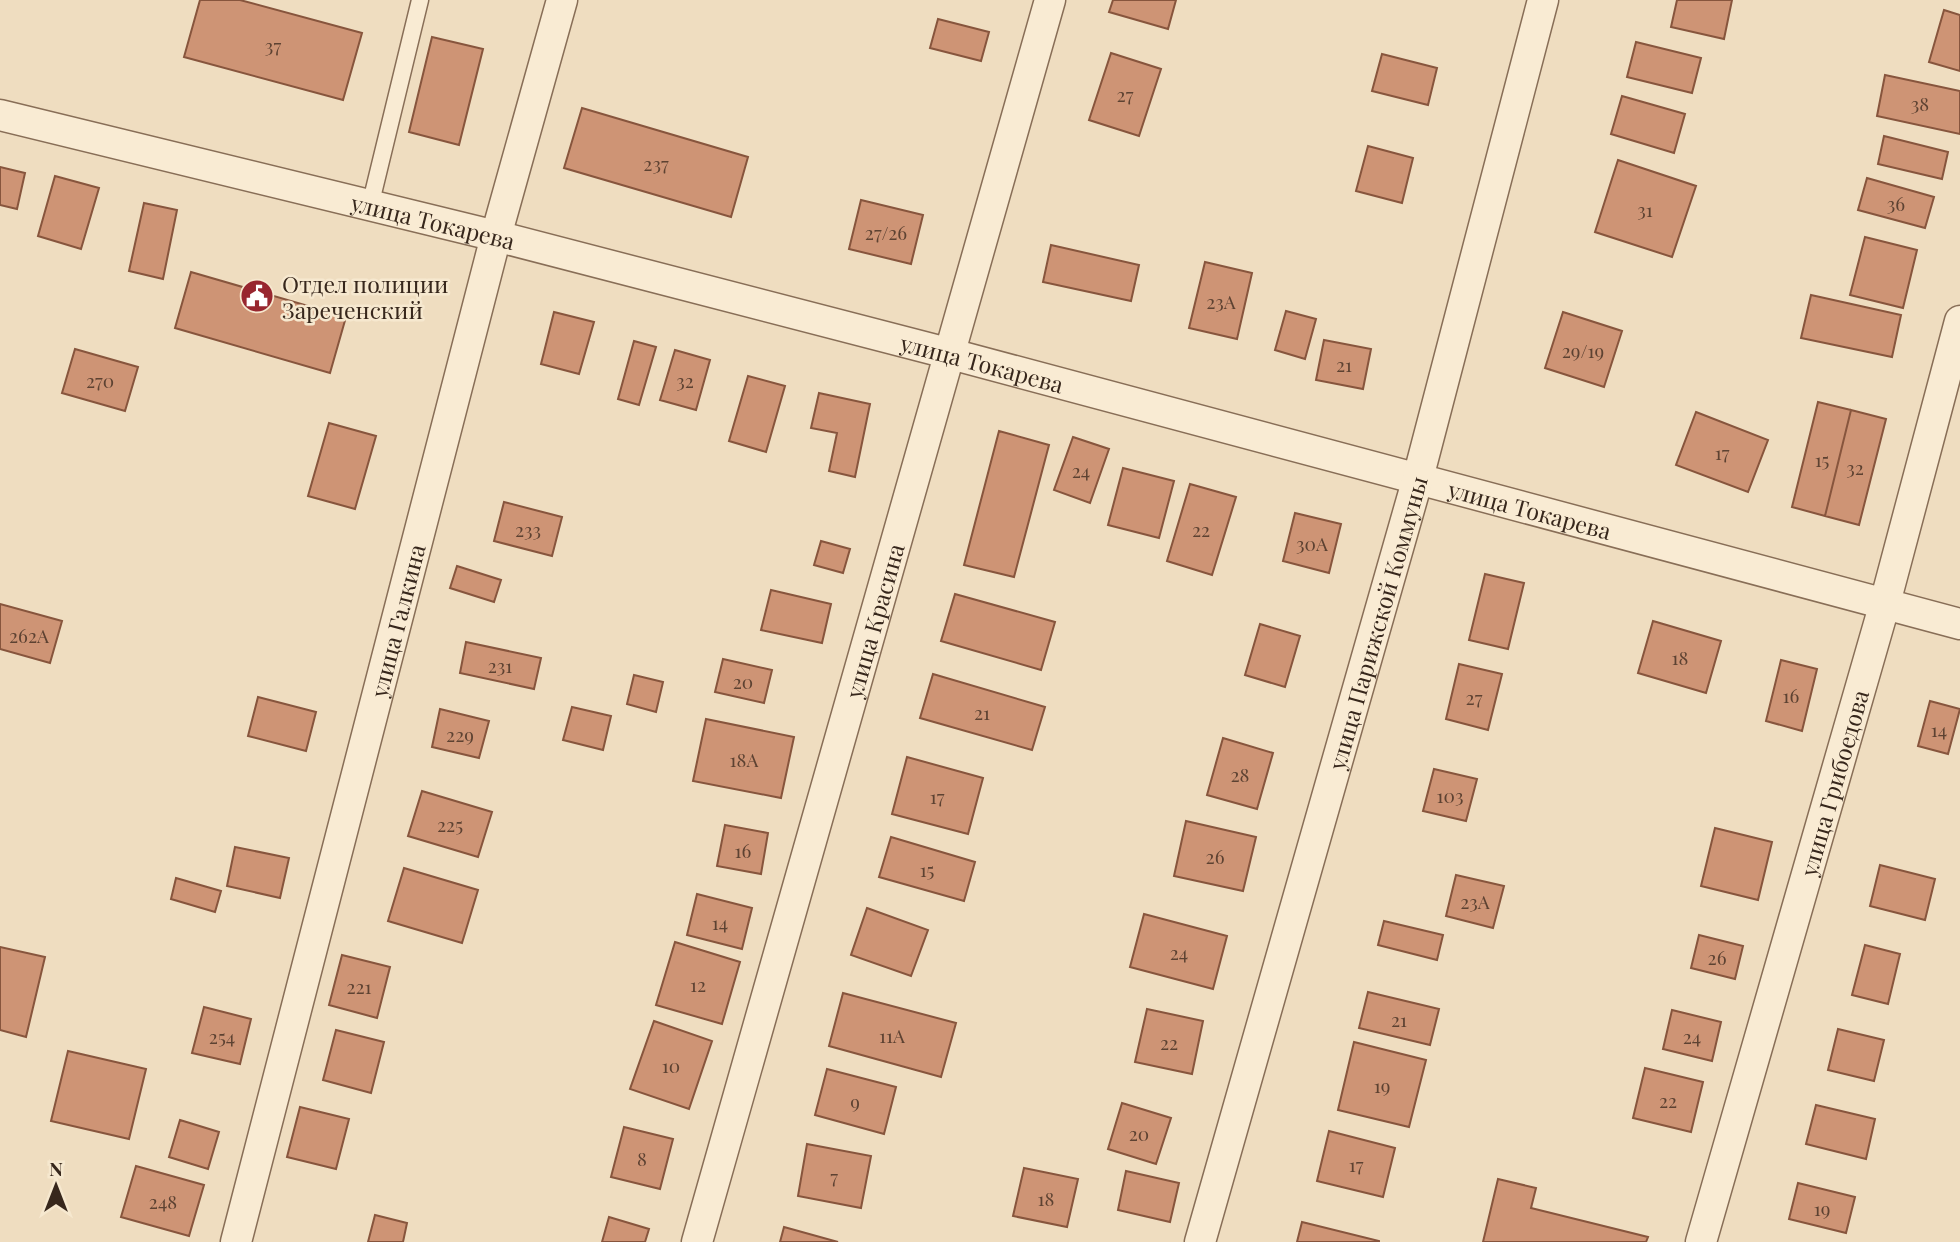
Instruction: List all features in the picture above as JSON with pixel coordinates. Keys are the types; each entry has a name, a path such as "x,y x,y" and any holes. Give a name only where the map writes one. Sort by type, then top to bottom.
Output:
{"street":[{"name":"улица Галкина","path":"236,1242 496,236 562,0"},
{"name":"улица Красина","path":"696,1242 1050,0"},
{"name":"улица Парижской Коммуны","path":"1199,1242 1418,478 1543,0"},
{"name":"улица Токарева","path":"0,115 496,236 951,354 1960,624"},
{"name":"улица Грибоедова","path":"1701,1242 1885,603 1960,321"}],"lane":[{"path":"370,206 420,0"}],"building":[{"path":"200,0 240,0 362,33 343,100 184,57"},
{"path":"1113,0 1176,0 1168,29 1109,12"},
{"path":"1677,0 1732,0 1724,39 1671,27"},
{"path":"1944,10 1960,15 1960,71 1929,62"},
{"path":"938,19 989,32 981,61 930,48"},
{"path":"432,37 483,49 459,145 409,132"},
{"path":"1636,42 1701,58 1692,93 1627,77"},
{"path":"1111,53 1161,69 1139,136 1089,120"},
{"path":"1382,54 1437,68 1428,105 1372,91"},
{"path":"1885,75 1960,91 1960,134 1877,116"},
{"path":"1622,96 1685,114 1674,153 1611,134"},
{"path":"582,108 748,157 731,217 564,168"},
{"path":"1884,136 1948,152 1942,179 1878,164"},
{"path":"1368,146 1413,158 1402,203 1356,191"},
{"path":"1618,160 1696,186 1672,257 1595,232"},
{"path":"0,167 25,173 17,209 0,205"},
{"path":"55,176 99,188 81,249 38,236"},
{"path":"1867,178 1934,197 1925,228 1858,210"},
{"path":"861,200 923,215 911,264 849,249"},
{"path":"144,203 177,210 163,279 129,271"},
{"path":"1865,237 1917,250 1903,308 1850,295"},
{"path":"1051,245 1139,265 1131,301 1043,282"},
{"path":"1205,262 1252,273 1237,339 1189,328"},
{"path":"191,272 346,317 330,373 175,328"},
{"path":"1811,295 1901,315 1892,357 1801,338"},
{"path":"1286,311 1316,319 1305,359 1275,350"},
{"path":"554,312 594,322 579,374 541,364"},
{"path":"1563,312 1622,331 1604,387 1545,368"},
{"path":"1324,340 1371,349 1363,389 1316,380"},
{"path":"634,341 656,347 639,405 618,399"},
{"path":"75,349 138,367 125,411 62,393"},
{"path":"675,350 710,360 696,410 660,400"},
{"path":"748,376 785,386 766,452 729,441"},
{"path":"819,393 870,404 855,477 829,471 837,433 811,428"},
{"path":"1818,402 1851,410 1825,516 1792,507"},
{"path":"1851,410 1886,419 1859,525 1825,516"},
{"path":"1696,412 1768,440 1748,492 1676,465"},
{"path":"329,423 376,436 355,509 308,496"},
{"path":"999,431 1049,445 1014,577 964,565"},
{"path":"1073,437 1109,449 1090,503 1054,490"},
{"path":"1123,468 1174,481 1159,538 1108,525"},
{"path":"1190,484 1236,497 1212,575 1167,561"},
{"path":"504,502 562,517 552,556 494,541"},
{"path":"1295,513 1341,524 1329,573 1283,561"},
{"path":"821,541 850,549 843,573 814,565"},
{"path":"457,566 501,580 494,602 450,588"},
{"path":"1485,574 1524,583 1508,649 1469,640"},
{"path":"771,590 831,604 822,643 761,630"},
{"path":"955,594 1055,622 1041,670 941,641"},
{"path":"0,604 62,621 50,663 0,649"},
{"path":"1653,621 1721,641 1706,693 1638,673"},
{"path":"1260,624 1300,636 1285,687 1245,675"},
{"path":"466,642 541,658 534,689 460,673"},
{"path":"723,659 772,670 764,703 715,692"},
{"path":"1781,660 1817,669 1802,731 1766,721"},
{"path":"1459,664 1502,674 1488,730 1446,719"},
{"path":"933,674 1045,707 1032,750 920,718"},
{"path":"634,675 663,682 656,712 627,704"},
{"path":"258,697 316,712 306,751 248,736"},
{"path":"1930,701 1960,709 1948,754 1918,746"},
{"path":"572,707 611,716 603,750 563,740"},
{"path":"440,709 489,721 479,758 432,747"},
{"path":"706,719 794,737 781,798 693,781"},
{"path":"1223,738 1273,753 1257,809 1207,795"},
{"path":"907,757 983,778 968,834 892,814"},
{"path":"1434,769 1477,779 1466,821 1423,811"},
{"path":"422,791 492,812 478,857 408,836"},
{"path":"1186,821 1256,837 1243,891 1174,876"},
{"path":"725,825 768,833 761,874 717,866"},
{"path":"1715,828 1772,842 1758,900 1701,886"},
{"path":"891,837 975,862 964,901 879,877"},
{"path":"235,847 289,858 280,898 227,886"},
{"path":"1880,865 1935,879 1925,920 1870,906"},
{"path":"404,868 478,890 462,943 388,921"},
{"path":"1456,875 1504,886 1493,928 1446,916"},
{"path":"176,878 221,891 215,912 171,899"},
{"path":"697,894 752,908 742,949 687,935"},
{"path":"867,908 928,930 911,976 851,955"},
{"path":"1144,914 1227,936 1213,989 1130,967"},
{"path":"1384,921 1443,935 1437,960 1378,945"},
{"path":"1699,935 1743,946 1735,979 1691,968"},
{"path":"675,942 740,962 722,1024 656,1005"},
{"path":"1865,945 1900,954 1888,1004 1852,995"},
{"path":"0,947 45,957 26,1037 0,1030"},
{"path":"342,955 390,967 377,1018 329,1005"},
{"path":"1368,992 1439,1009 1430,1045 1359,1028"},
{"path":"843,993 956,1023 941,1077 829,1046"},
{"path":"204,1007 251,1019 240,1064 192,1053"},
{"path":"1147,1009 1203,1021 1192,1074 1135,1062"},
{"path":"1672,1010 1721,1022 1712,1061 1663,1049"},
{"path":"654,1021 712,1041 689,1109 630,1089"},
{"path":"1838,1029 1884,1040 1874,1081 1828,1070"},
{"path":"336,1030 384,1042 371,1093 323,1080"},
{"path":"1354,1042 1426,1060 1409,1127 1338,1110"},
{"path":"68,1051 146,1069 129,1139 51,1121"},
{"path":"1645,1068 1703,1082 1691,1132 1633,1118"},
{"path":"827,1069 896,1087 884,1134 815,1115"},
{"path":"1122,1103 1171,1118 1156,1164 1108,1149"},
{"path":"1816,1105 1875,1119 1866,1159 1806,1144"},
{"path":"300,1107 349,1119 336,1169 287,1157"},
{"path":"180,1120 219,1132 208,1169 169,1157"},
{"path":"624,1127 673,1139 660,1189 611,1177"},
{"path":"1329,1131 1395,1148 1383,1197 1317,1181"},
{"path":"807,1144 871,1156 861,1208 798,1196"},
{"path":"136,1166 204,1185 189,1236 121,1217"},
{"path":"1024,1168 1078,1179 1067,1227 1013,1216"},
{"path":"1126,1171 1179,1183 1170,1222 1118,1210"},
{"path":"1498,1179 1536,1188 1531,1208 1648,1237 1646,1242 1483,1242"},
{"path":"1798,1183 1855,1197 1846,1233 1789,1219"},
{"path":"375,1215 407,1223 403,1242 368,1242"},
{"path":"609,1217 649,1229 645,1242 602,1242"},
{"path":"1302,1222 1379,1241 1379,1242 1297,1242"},
{"path":"784,1227 838,1242 780,1242"}],"place":[{"name":"Отдел полиции Зареченский","path":"257,296"}]}
